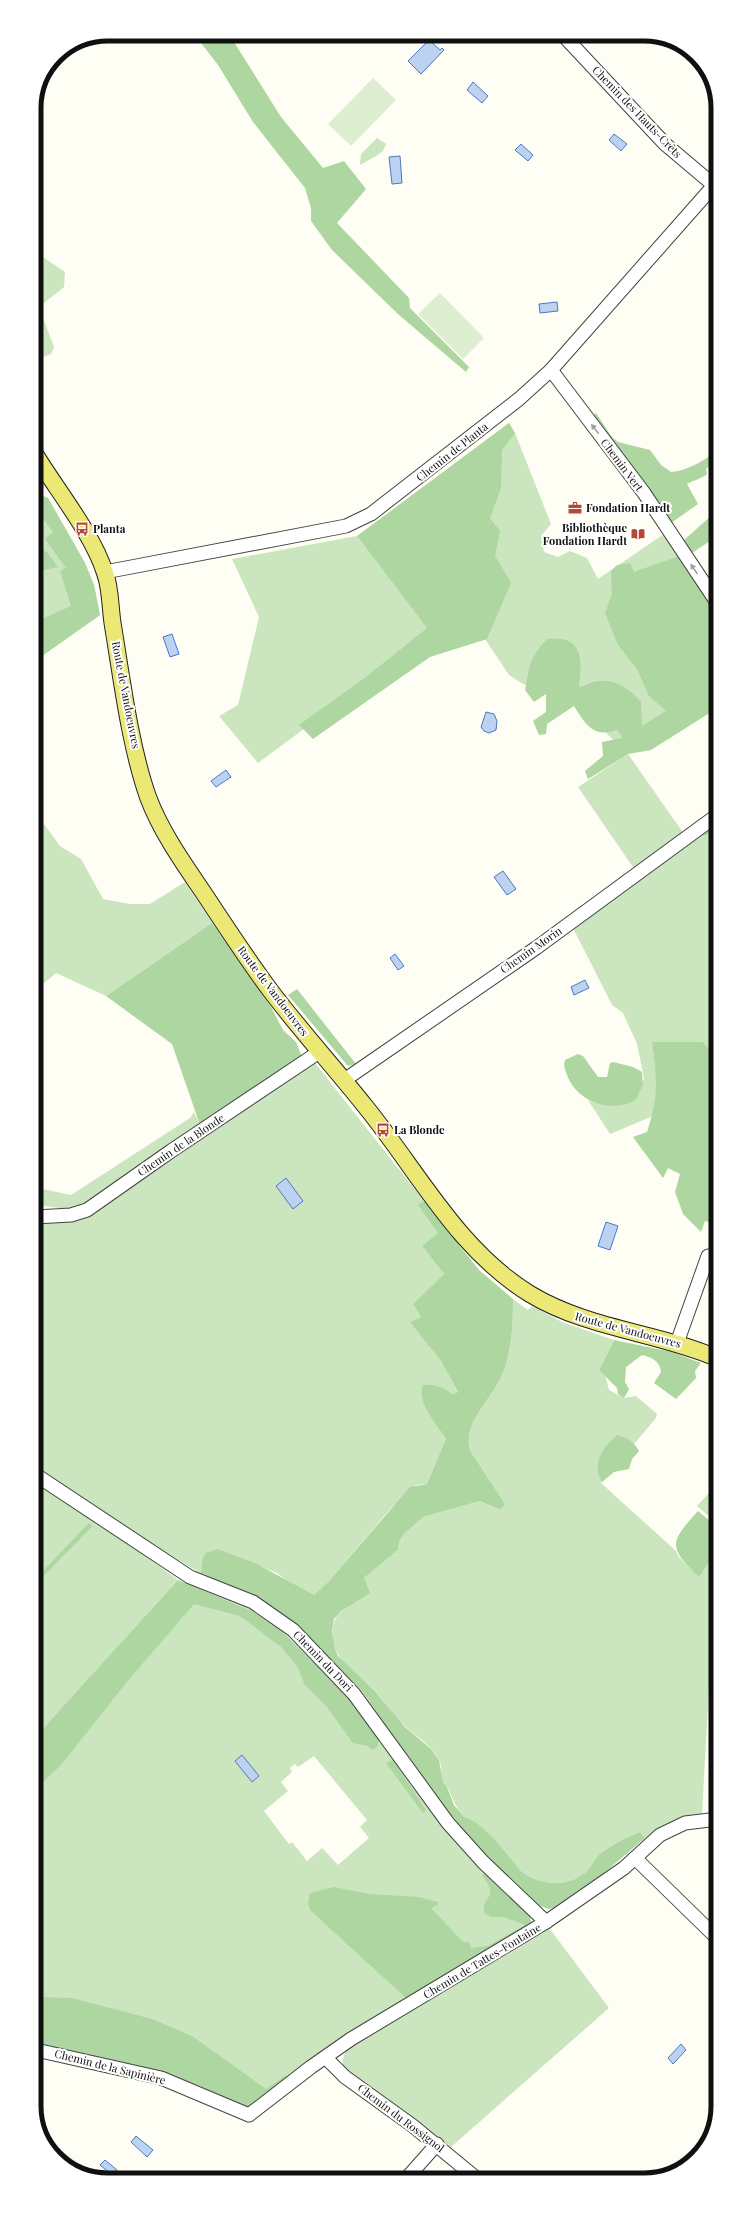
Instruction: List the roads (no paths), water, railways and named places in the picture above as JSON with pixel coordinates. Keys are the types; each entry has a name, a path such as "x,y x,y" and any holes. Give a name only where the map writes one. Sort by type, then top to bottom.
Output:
{"main road":[{"name":"Route de Vandoeuvres","path":"41,465 82,529 105,572 118,654 139,765 156,814 179,855 270,989 343,1081 365,1106 405,1162 468,1242 503,1275 530,1294 568,1314 600,1325 677,1343 711,1356"}],"street":[{"name":"Chemin des Hauts-Crêts","path":"569,41 665,144 711,184"},
{"name":"Chemin de Planta","path":"105,572 346,526 371,514 519,399 551,370 711,190"},
{"name":"Chemin Vert","path":"551,370 644,493 711,594"},
{"name":"Chemin Morin","path":"343,1081 536,948 711,820"},
{"name":"Chemin de la Blonde","path":"41,1217 71,1215 87,1210 171,1150 320,1052"},
{"path":"677,1343 708,1256"},
{"name":"Chemin du Dori","path":"41,1478 190,1577 253,1602 292,1630 354,1694 448,1823 483,1862 546,1922"},
{"name":"Chemin de Tattes-Fontaine","path":"250,2115 352,2039 546,1922 635,1858 648,1844 669,1830 685,1824 711,1820"},
{"path":"635,1858 711,1932"},
{"name":"Chemin de la Sapinière","path":"41,2051 161,2078 250,2115"},
{"name":"Chemin du Rossignol","path":"326,2058 345,2077 437,2144 470,2173"},
{"path":"411,2173 437,2144"}],"water":[{"path":"428,41 430,41 440,50 442,48 444,50 421,74 408,61"},
{"path":"473,82 488,96 482,103 467,90"},
{"path":"614,134 627,144 621,151 609,140"},
{"path":"521,144 533,155 528,161 515,150"},
{"path":"400,156 402,183 392,184 389,157"},
{"path":"557,302 558,311 540,313 539,304"},
{"path":"172,634 179,654 170,657 163,637"},
{"path":"486,712 494,714 497,721 496,730 489,733 484,731 481,727"},
{"path":"226,770 231,777 216,787 211,781"},
{"path":"503,871 516,889 507,895 494,877"},
{"path":"395,954 404,966 398,970 390,958"},
{"path":"585,980 589,988 574,995 571,987"},
{"path":"286,1178 303,1201 293,1209 276,1186"},
{"path":"606,1222 618,1226 610,1250 598,1246"},
{"path":"242,1755 259,1776 252,1782 235,1761"},
{"path":"681,2044 686,2050 673,2064 668,2058"},
{"path":"136,2136 153,2150 147,2157 131,2142"},
{"path":"105,2160 117,2170 114,2173 110,2173 100,2165"}],"place":[{"name":"Fondation Hardt","path":"575,508"},
{"name":"Planta","path":"82,529"},
{"name":"Bibliothèque Fondation Hardt","path":"638,534"},
{"name":"La Blonde","path":"383,1130"}]}
